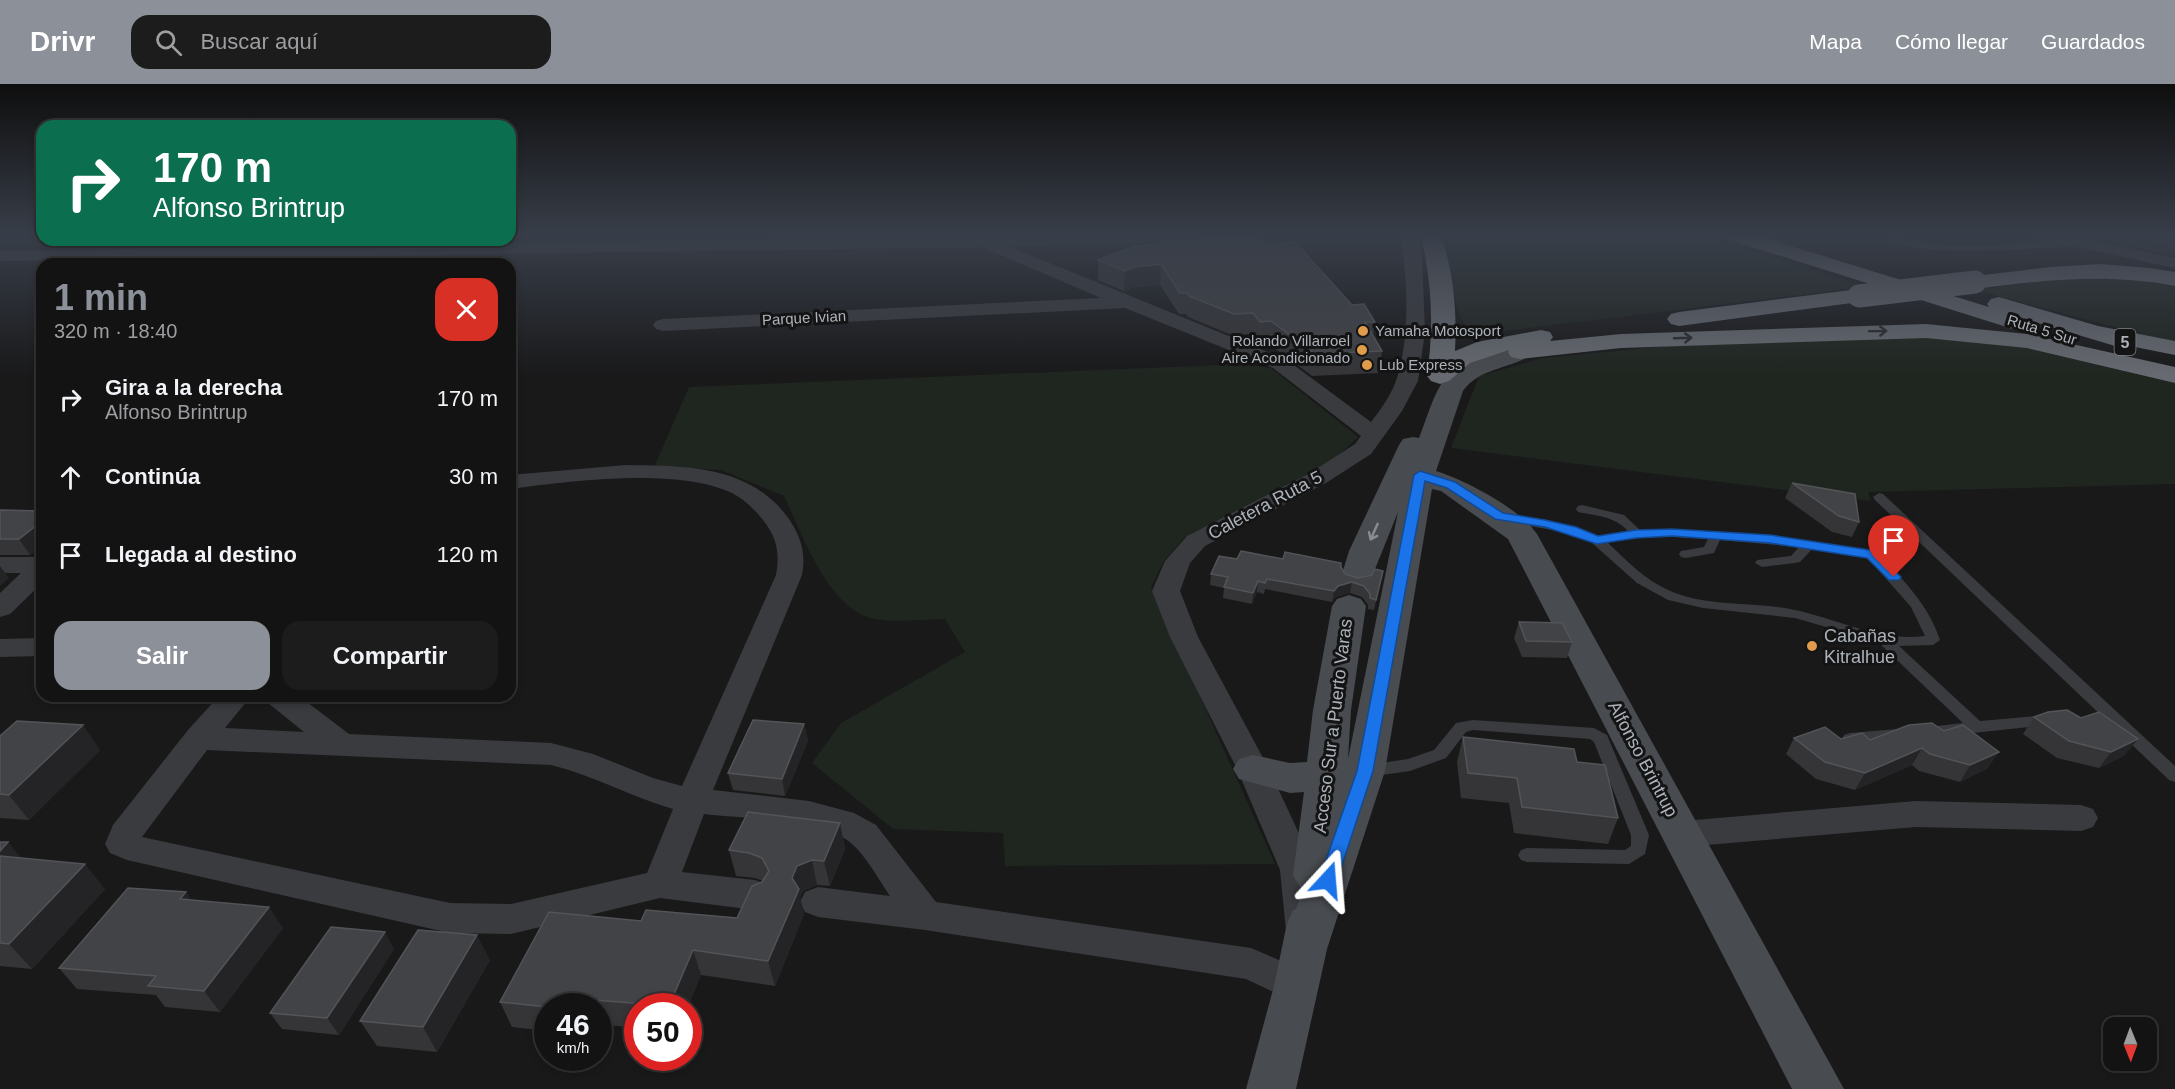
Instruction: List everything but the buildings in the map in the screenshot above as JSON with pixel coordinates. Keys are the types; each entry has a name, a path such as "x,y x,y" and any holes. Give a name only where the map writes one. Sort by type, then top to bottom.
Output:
{"highway":[{"path":"1440,376 1444,346 1441,283"},
{"name":"Ruta 5 Sur","path":"1887,283 2175,373"},
{"name":"Ruta 5 Sur","path":"1929,283 2175,357"},
{"path":"1440,376 1463,354 1509,342 1968,283"},
{"path":"2075,327 2175,348"},
{"path":"1520,352 1621,341 1926,331 2027,341 2175,373"},
{"path":"1520,352 1567,333"}],"main road":[{"name":"Acceso Sur a Puerto Varas","path":"1271,1089 1420,475 1450,391 1461,375 1491,361 1520,352"},
{"name":"Acceso Sur a Puerto Varas","path":"1346,774 1332,710 1353,591 1365,551 1407,459 1440,376"},
{"name":"Alfonso Brintrup","path":"1420,475 1451,485 1500,517 1521,534 1819,1089"},
{"path":"1252,769 1290,778 1346,774"}],"street":[{"path":"1079,283 1280,364 1373,434"},
{"name":"Caletera Ruta 5","path":"1302,965 1298,870 1252,769 1184,637 1166,591 1178,561 1196,541 1318,478 1363,449 1407,381 1415,332 1414,283"},
{"name":"Parque Ivian","path":"663,325 1125,302"},
{"path":"516,482 630,473 700,477 728,483 745,490 768,510 783,528 792,552 789,575 693,799 660,884"},
{"path":"0,565 36,567"},
{"path":"0,608 36,573"},
{"path":"0,648 36,647"},
{"path":"231,702 199,738 125,834 122,844 127,848 450,918 472,920 511,919 660,884 755,895"},
{"path":"287,702 340,743"},
{"path":"199,738 551,754 573,760 648,789 693,799 814,814 842,822 871,841 925,915"},
{"path":"1683,834 1916,814 2081,818"},
{"path":"818,902 925,915 1251,964 1302,965"}],"lane":[{"path":"1879,497 2175,776"},
{"path":"1582,509 1615,515 1630,523 1636,534"},
{"path":"1500,517 1545,523 1597,540 1645,583 1673,596 1714,606 1793,614 1881,638 1918,644 1933,640 1931,631 1913,603 1894,577 1871,554"},
{"path":"1597,540 1636,534 1672,532 1770,539 1871,554 1899,541"},
{"path":"1686,554 1709,550 1716,535"},
{"path":"1762,563 1795,559 1809,545"},
{"path":"1881,638 1977,727"},
{"path":"1835,741 2069,718"},
{"path":"1346,774 1410,765 1440,754 1461,727 1473,725 1594,734 1601,739 1640,835 1639,849 1629,857 1527,855"}],"shaded area":[{"path":"1453,283 1852,283 1865,287 1487,333 1465,324 1457,308"},
{"path":"2027,283 2175,284 2175,343 1976,290"},
{"path":"1939,337 2010,343 2093,358 2175,383 2175,484 1868,492 1871,501 1451,448 1479,376 1543,358 1668,346"},
{"path":"1243,364 1271,368 1358,437 1330,463 1185,537 1164,561 1151,587 1275,864 1005,866 1003,833 893,829 812,763 841,723 965,652 945,619 883,620 859,613 844,602 819,569 784,496 721,470 654,467 689,387"}],"place":[{"name":"Yamaha Motosport","path":"1363,331"},
{"name":"Rolando Villarroel Aire Acondicionado","path":"1362,350"},
{"name":"Lub Express","path":"1367,365"},
{"name":"Cabañas Kitralhue","path":"1812,646"}],"route":[{"path":"1328,880 1365,771 1420,475 1451,485 1500,517 1545,523 1597,540 1636,534 1672,532 1770,539 1871,554 1894,577"}]}
